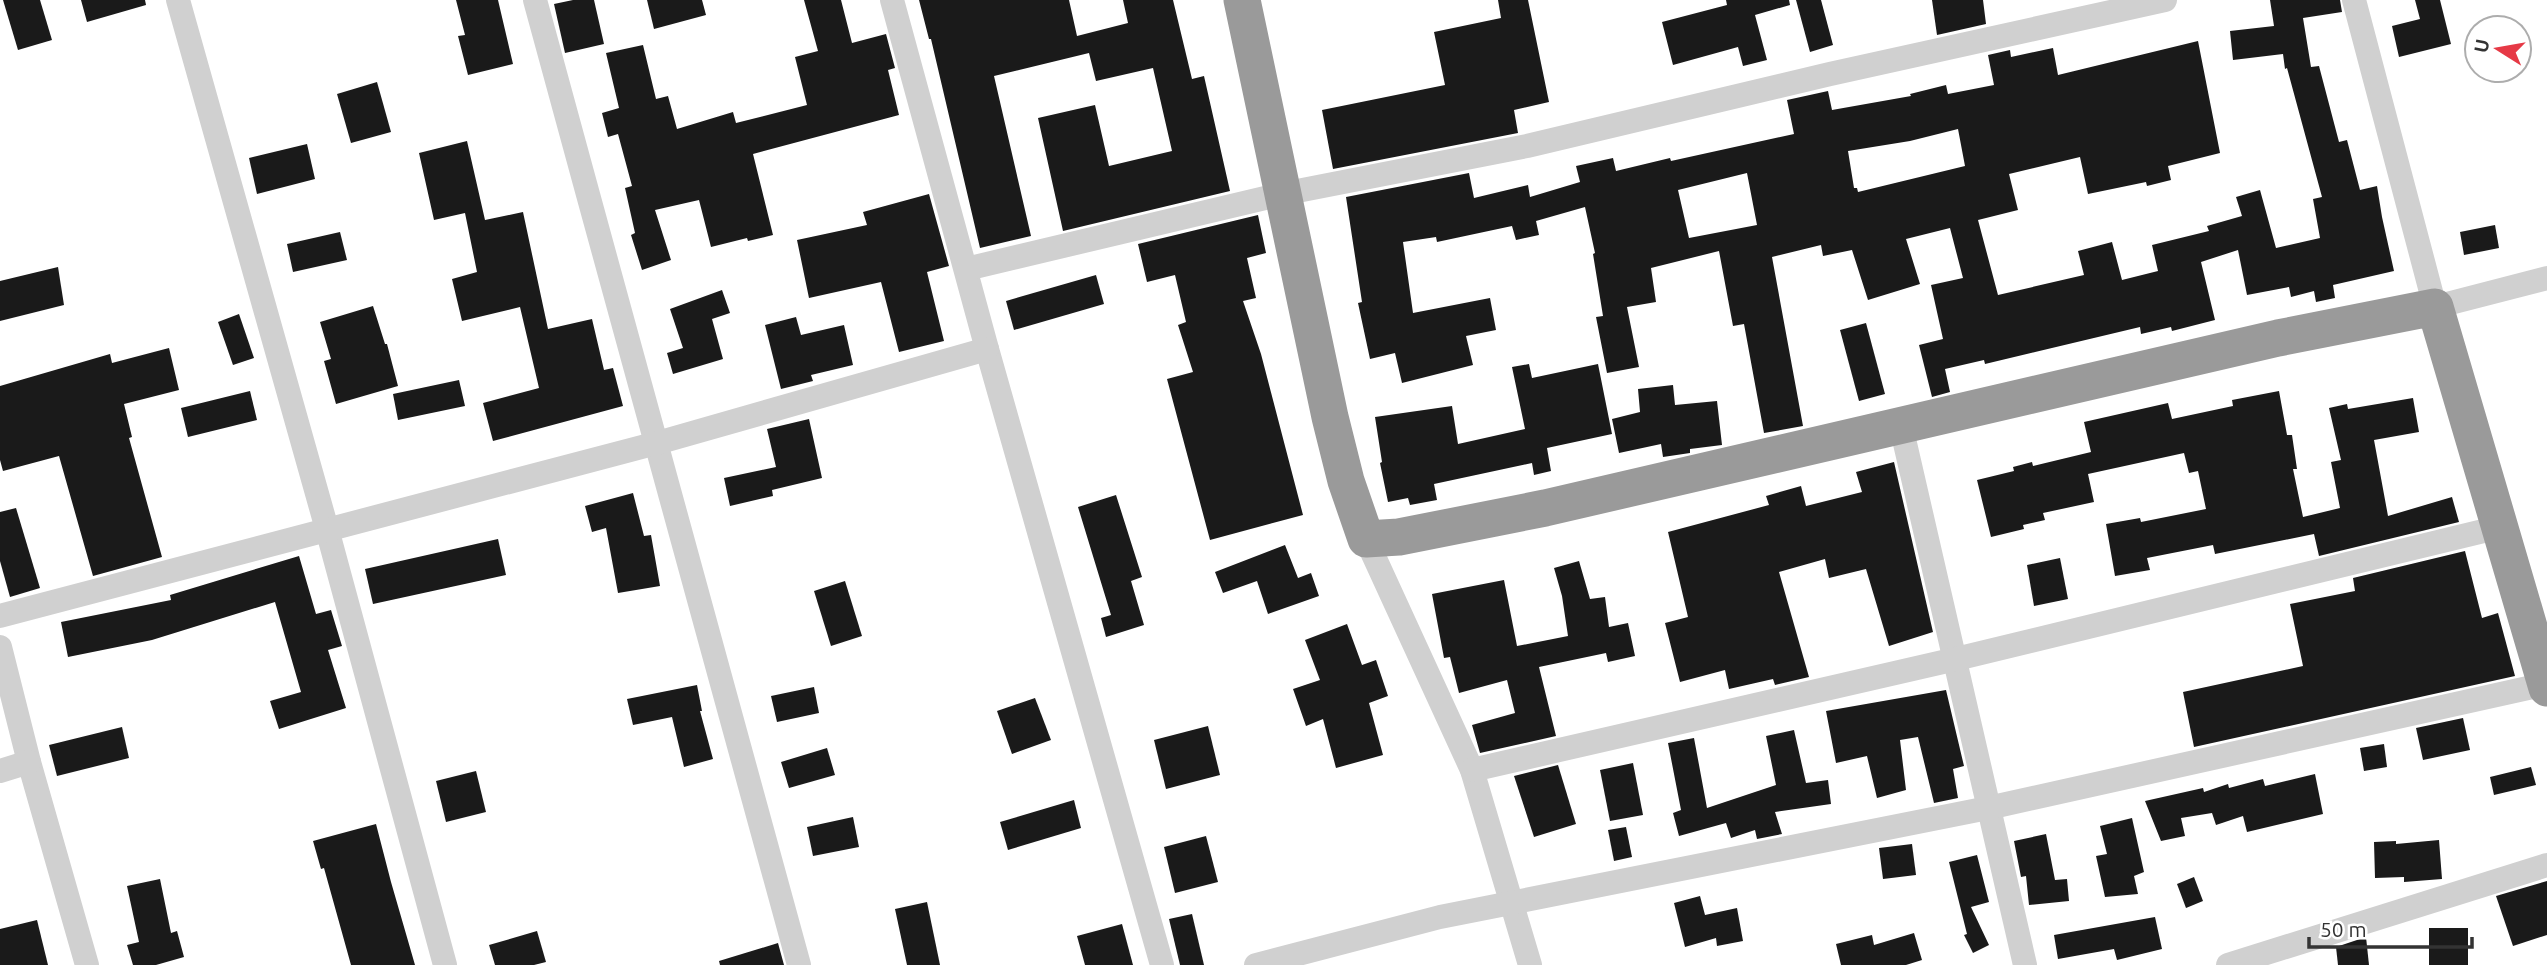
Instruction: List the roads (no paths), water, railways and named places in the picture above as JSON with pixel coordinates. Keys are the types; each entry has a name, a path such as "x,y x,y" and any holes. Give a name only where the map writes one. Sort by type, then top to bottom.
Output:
{"highway":[{"path":"1242,0 1339,457 1366,539 1399,537 1545,508 2278,338 2435,307 2500,527 2538,626 2546,686"}],"street":[{"path":"178,0 327,529 445,965"},
{"path":"535,0 799,965"},
{"path":"892,0 987,349 1162,965"},
{"path":"966,269 1283,194 1527,146 1830,74 2165,0"},
{"path":"2354,0 2435,307 2547,278"},
{"path":"0,616 657,443 987,349"},
{"path":"1901,426 2025,965"},
{"path":"1472,770 1956,659 2500,527"},
{"path":"1366,539 1472,770 1530,965"},
{"path":"0,650 87,965"},
{"path":"1256,965 1440,917 1988,808 2546,686"},
{"path":"0,771 29,762"},
{"path":"2228,965 2547,865"}]}
